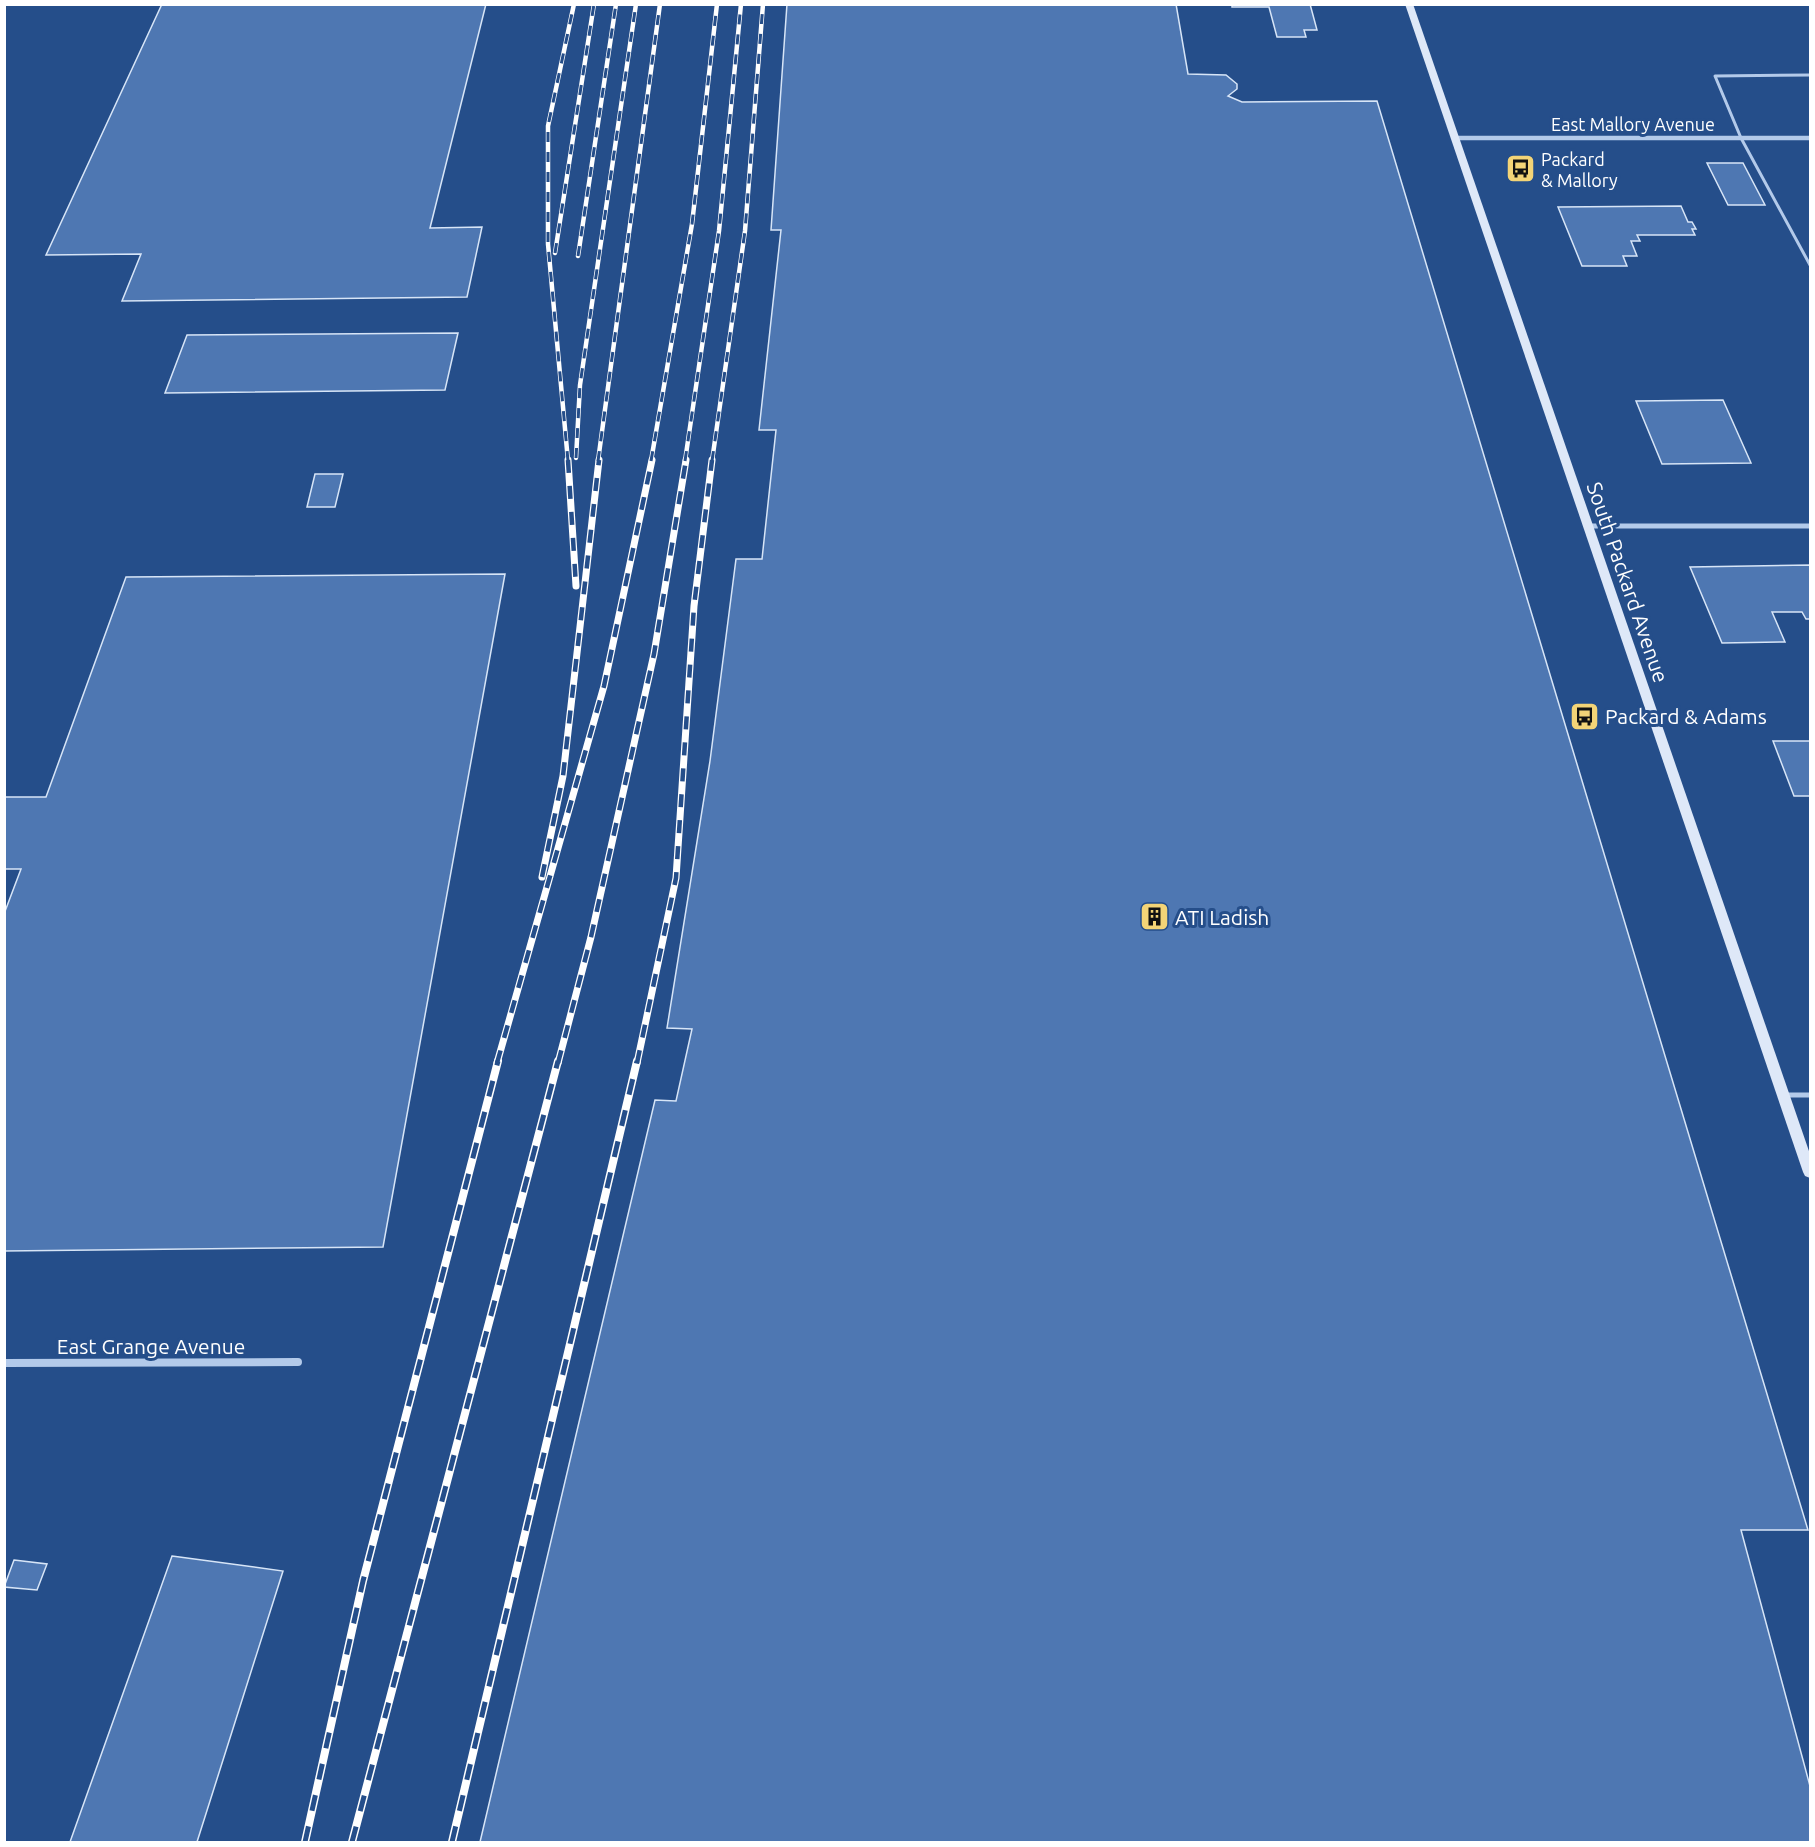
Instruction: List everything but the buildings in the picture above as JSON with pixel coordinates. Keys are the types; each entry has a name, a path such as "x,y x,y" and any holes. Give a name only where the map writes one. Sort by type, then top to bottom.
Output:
{"street":[{"name":"South Packard Avenue","path":"1408,4 1810,1172"},
{"name":"East Mallory Avenue","path":"1455,138 1810,138"},
{"path":"1588,526 1810,526"},
{"name":"East Grange Avenue","path":"4,1363 298,1362"}],"lane":[{"path":"1810,75 1715,76 1741,138 1810,265"},
{"path":"1784,1095 1810,1095"}],"railway":[{"path":"568,461 548,244 548,126 574,4"},
{"path":"555,253 594,4"},
{"path":"578,256 616,4"},
{"path":"576,458 580,385 636,4"},
{"path":"598,461 660,4"},
{"path":"651,461 692,224 717,4"},
{"path":"685,461 719,231 741,4"},
{"path":"712,461 745,231 763,4"},
{"path":"568,460 576,586"},
{"path":"542,877 563,776 599,460"},
{"path":"497,1063 604,686 652,460"},
{"path":"558,1063 591,937 654,654 686,460"},
{"path":"637,1063 676,878 694,606 712,460"},
{"path":"305,1842 363,1581 498,1061"},
{"path":"352,1842 558,1061"},
{"path":"452,1842 637,1061"}],"place":[{"name":"Packard & Mallory","path":"1520,169"},
{"name":"Packard & Adams","path":"1584,716"},
{"name":"ATI Ladish","path":"1154,917"}]}
